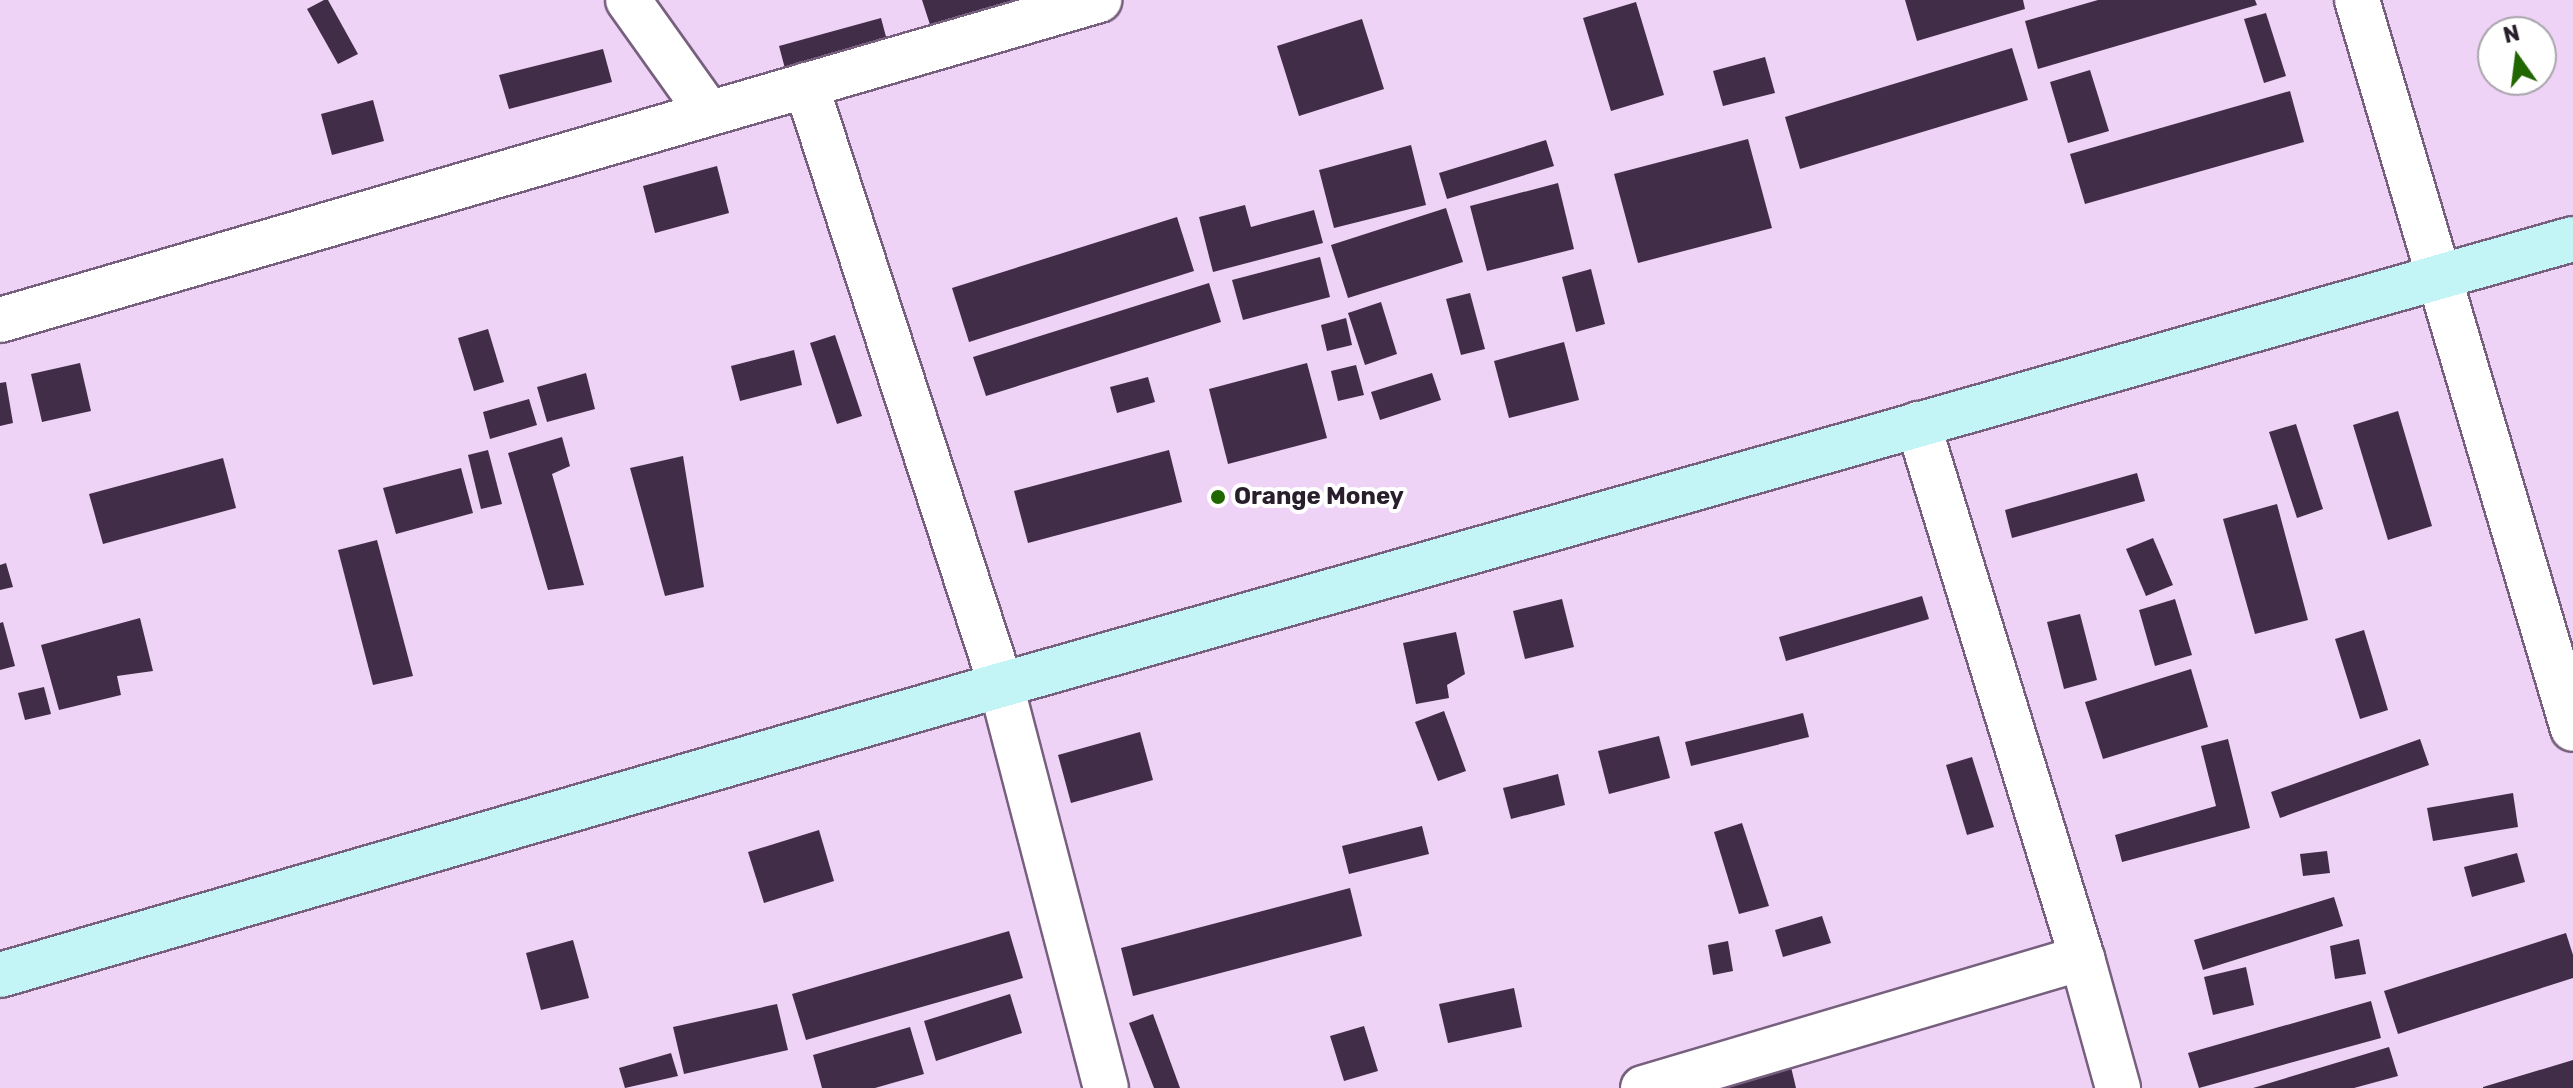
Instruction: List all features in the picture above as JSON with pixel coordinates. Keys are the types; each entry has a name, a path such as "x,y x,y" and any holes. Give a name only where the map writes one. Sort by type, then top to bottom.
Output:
{"street":[{"path":"628,0 708,112"},
{"path":"0,320 1099,0"},
{"path":"2357,0 2441,275 2573,729"},
{"path":"806,85 1001,685 1106,1088"},
{"path":"0,975 1001,685 2573,239"},
{"path":"1918,424 2082,958 2118,1088"},
{"path":"1643,1088 2082,958"}],"building":[{"path":"328,0 358,54 338,64 307,9"},
{"path":"922,0 1039,0 933,34"},
{"path":"1905,0 2023,0 2025,9 1917,41"},
{"path":"2098,0 2255,0 2257,5 2038,69 2025,21"},
{"path":"1636,2 1664,95 1611,111 1583,18"},
{"path":"2266,13 2286,76 2264,83 2244,19"},
{"path":"881,18 889,48 787,76 779,46"},
{"path":"1362,19 1384,89 1299,116 1277,46"},
{"path":"2012,48 2028,100 1800,169 1785,117"},
{"path":"603,49 612,82 509,109 499,75"},
{"path":"1765,57 1775,93 1723,106 1713,71"},
{"path":"2090,70 2109,131 2068,143 2050,82"},
{"path":"2290,91 2304,142 2085,204 2070,154"},
{"path":"373,100 384,141 332,155 321,114"},
{"path":"1748,139 1772,228 1638,263 1614,174"},
{"path":"1546,140 1554,166 1447,199 1439,173"},
{"path":"1411,145 1426,205 1334,228 1319,170"},
{"path":"717,166 729,213 655,233 643,186"},
{"path":"1558,183 1574,249 1487,271 1470,206"},
{"path":"1245,205 1251,227 1314,210 1323,243 1213,272 1199,217"},
{"path":"1446,208 1463,262 1348,298 1331,245"},
{"path":"1177,217 1194,271 969,342 952,288"},
{"path":"1320,257 1330,297 1243,320 1232,280"},
{"path":"1591,269 1605,324 1576,332 1562,277"},
{"path":"1209,283 1221,322 986,396 973,357"},
{"path":"1470,293 1485,349 1461,355 1446,299"},
{"path":"1381,302 1397,354 1365,365 1348,313"},
{"path":"1346,318 1352,345 1327,351 1321,325"},
{"path":"488,329 504,382 474,391 458,338"},
{"path":"835,335 862,416 837,424 810,343"},
{"path":"1564,342 1579,400 1509,418 1494,361"},
{"path":"794,350 802,385 740,401 731,366"},
{"path":"80,363 91,411 42,422 31,374"},
{"path":"1307,363 1327,438 1228,464 1209,389"},
{"path":"1356,365 1364,395 1338,401 1331,371"},
{"path":"586,373 595,409 547,422 537,387"},
{"path":"1432,373 1441,400 1380,420 1371,392"},
{"path":"1148,377 1155,402 1117,413 1110,387"},
{"path":"6,382 13,423 0,426 0,383"},
{"path":"529,399 537,425 490,439 483,412"},
{"path":"2398,411 2432,526 2388,540 2353,425"},
{"path":"2296,424 2323,509 2297,518 2269,432"},
{"path":"562,437 570,466 552,474 584,585 548,590 508,453"},
{"path":"488,450 502,504 481,509 468,455"},
{"path":"1169,450 1182,502 1028,543 1014,491"},
{"path":"683,456 704,587 665,596 630,468"},
{"path":"223,458 236,508 103,544 89,494"},
{"path":"461,468 473,513 396,534 383,488"},
{"path":"2137,473 2145,501 2012,538 2005,510"},
{"path":"2277,504 2308,620 2255,634 2223,519"},
{"path":"2153,538 2173,585 2146,596 2126,549"},
{"path":"377,540 413,676 373,685 338,550"},
{"path":"6,563 13,587 0,590 0,565"},
{"path":"1922,596 1929,619 1786,661 1779,637"},
{"path":"1562,599 1574,647 1525,659 1513,611"},
{"path":"2175,599 2192,655 2155,666 2139,610"},
{"path":"2080,614 2097,680 2064,689 2047,622"},
{"path":"140,618 153,671 117,676 121,695 59,710 41,645"},
{"path":"3,622 15,666 0,670 0,623"},
{"path":"2364,630 2388,710 2360,719 2335,639"},
{"path":"1456,632 1465,674 1447,685 1449,698 1416,704 1403,643"},
{"path":"2191,669 2208,727 2103,759 2085,702"},
{"path":"44,687 51,714 25,720 18,693"},
{"path":"1444,711 1466,771 1438,781 1415,722"},
{"path":"1803,713 1809,737 1691,766 1685,742"},
{"path":"1140,732 1153,780 1071,803 1058,755"},
{"path":"1659,736 1670,778 1609,794 1598,751"},
{"path":"2228,739 2250,828 2122,862 2115,835 2216,806 2201,746"},
{"path":"2420,739 2429,765 2280,818 2271,792"},
{"path":"1972,757 1994,827 1967,835 1946,765"},
{"path":"1558,774 1565,805 1511,819 1503,788"},
{"path":"2513,793 2518,827 2433,841 2427,808"},
{"path":"1742,823 1769,906 1739,914 1714,832"},
{"path":"1422,826 1429,854 1349,874 1342,846"},
{"path":"819,830 834,881 764,903 748,852"},
{"path":"2327,851 2330,873 2303,876 2300,854"},
{"path":"2517,853 2525,882 2472,897 2464,867"},
{"path":"1350,888 1362,936 1133,996 1121,948"},
{"path":"2334,897 2343,926 2203,970 2194,940"},
{"path":"1822,916 1831,943 1783,957 1775,930"},
{"path":"1009,931 1023,978 806,1040 792,994"},
{"path":"2566,933 2573,955 2573,978 2398,1034 2384,991"},
{"path":"2359,939 2366,974 2335,979 2330,946"},
{"path":"573,940 589,998 541,1010 526,953"},
{"path":"1728,941 1733,971 1713,975 1708,945"},
{"path":"2246,967 2254,1005 2213,1015 2204,977"},
{"path":"1514,988 1522,1027 1448,1043 1439,1004"},
{"path":"1010,994 1022,1033 936,1061 924,1021"},
{"path":"2371,1001 2381,1038 2199,1088 2188,1053"},
{"path":"777,1004 788,1050 684,1074 673,1027"},
{"path":"1153,1014 1180,1088 1154,1088 1129,1023"},
{"path":"1364,1026 1378,1071 1344,1081 1330,1036"},
{"path":"910,1027 924,1074 875,1088 822,1088 813,1055"},
{"path":"2389,1047 2398,1076 2354,1088 2253,1088"},
{"path":"671,1053 678,1076 625,1088 619,1068"},
{"path":"2573,1060 2573,1088 2483,1088 2483,1087"},
{"path":"1791,1067 1796,1088 1723,1088 1722,1085"}],"place":[{"name":"Orange Money","path":"1218,497"}]}
